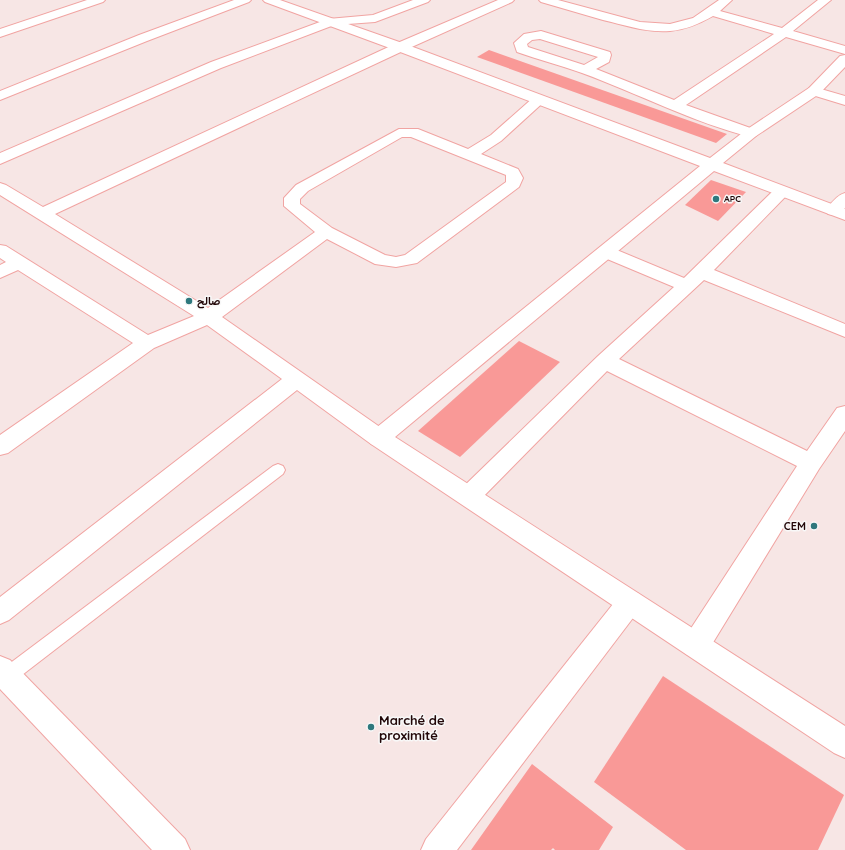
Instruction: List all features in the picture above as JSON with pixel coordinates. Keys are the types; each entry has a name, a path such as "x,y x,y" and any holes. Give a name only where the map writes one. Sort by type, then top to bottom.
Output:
{"street":[{"path":"0,33 99,0"},
{"path":"0,96 143,38 245,0"},
{"path":"269,0 400,46 781,192 841,208"},
{"path":"388,0 407,6"},
{"path":"0,158 216,65 332,22 363,20 424,0"},
{"path":"42,214 400,46 508,0"},
{"path":"545,0 644,28 668,28 685,25 712,12 726,0"},
{"path":"675,106 783,33 825,0"},
{"path":"712,12 845,50"},
{"path":"586,70 604,59 605,55 541,36 528,38 520,43 522,49 586,70 675,106 751,133"},
{"path":"379,438 751,133 814,91 845,59"},
{"path":"814,91 845,101"},
{"path":"469,155 496,138 539,100"},
{"path":"413,132 469,155 512,172 515,178 513,184 411,259 396,262 381,260 326,232 292,206 292,198 302,188 398,133 413,132"},
{"path":"0,188 209,317 379,438 845,743"},
{"path":"469,496 605,361 702,272 781,192"},
{"path":"0,447 147,343 209,317 326,232"},
{"path":"0,250 147,343"},
{"path":"606,252 687,286"},
{"path":"0,272 19,262"},
{"path":"702,272 845,330"},
{"path":"605,361 812,463"},
{"path":"0,612 297,379"},
{"path":"696,645 845,414"},
{"path":"437,850 630,602"},
{"path":"4,672 174,850"}],"lane":[{"path":"4,672 278,470"}],"building":[{"path":"489,50 727,134 716,143 477,57"},
{"name":"APC","path":"711,180 746,192 718,221 685,205"},
{"path":"519,341 560,362 460,457 418,431"},
{"path":"663,676 844,795 818,850 686,850 594,782"},
{"path":"532,764 613,827 599,850 555,850 553,848 551,850 471,850"}],"place":[{"name":"APC","path":"716,199"},
{"name":"صالح","path":"189,301"},
{"name":"CEM","path":"814,526"},
{"name":"Marché de proximité","path":"371,727"}]}
